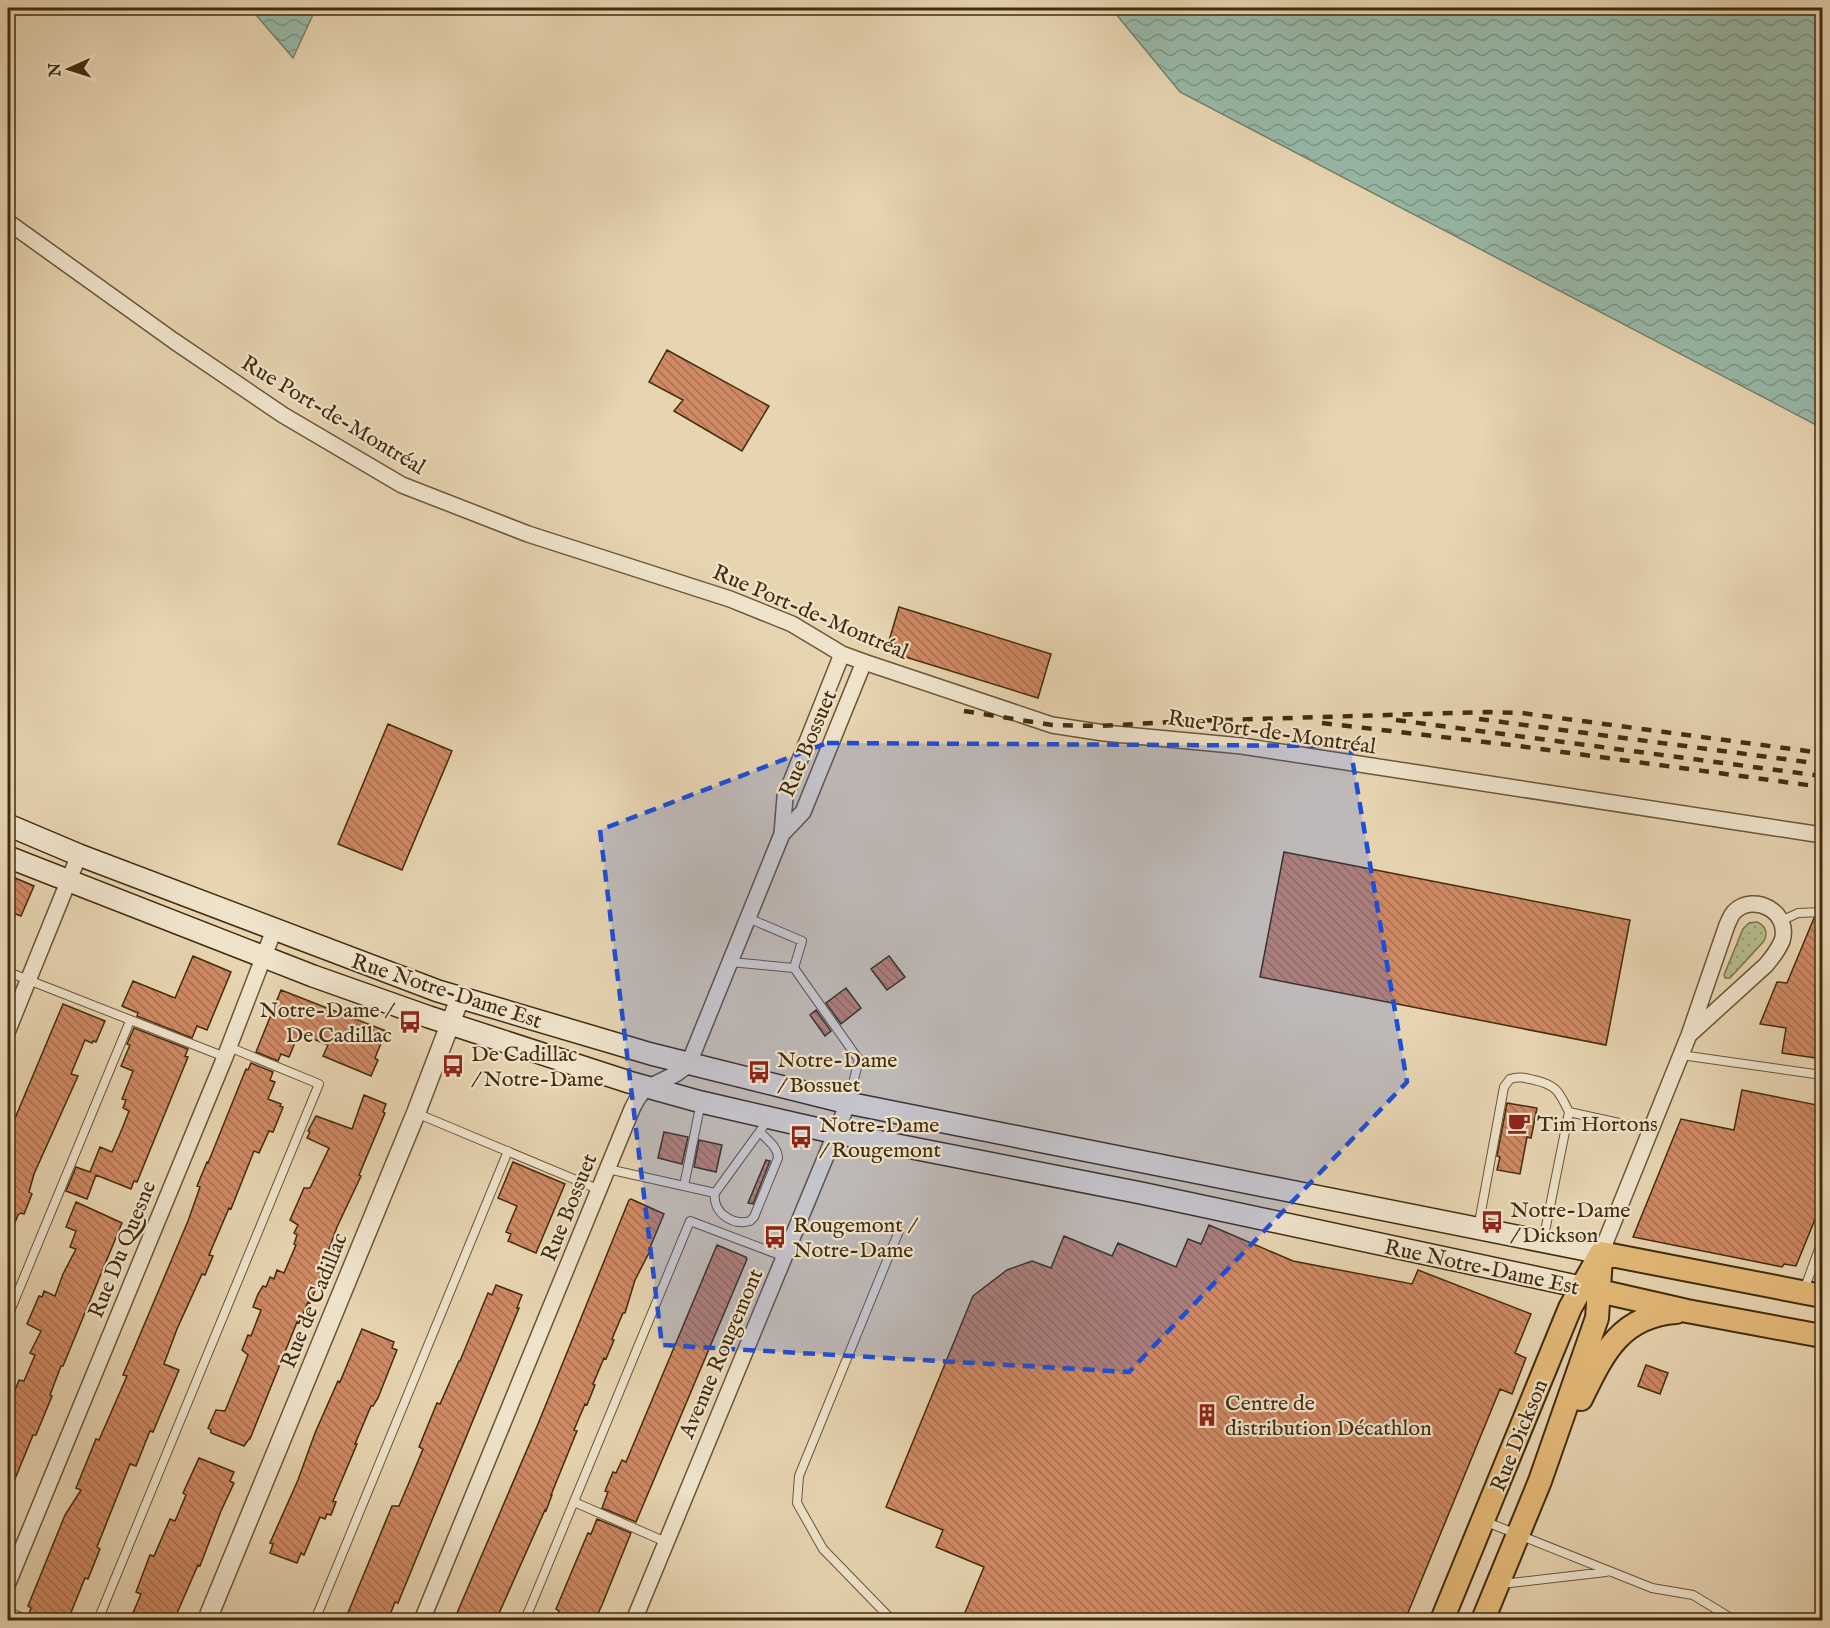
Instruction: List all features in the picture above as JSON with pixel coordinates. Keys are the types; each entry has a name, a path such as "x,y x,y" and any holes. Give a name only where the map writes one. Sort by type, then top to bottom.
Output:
{"main road":[{"name":"Rue Notre-Dame Est","path":"8,825 273,930 460,998 651,1054 848,1103 1478,1230 1813,1294"},
{"name":"Rue Notre-Dame Est","path":"8,857 264,957 450,1025 701,1102 764,1125 836,1133 1141,1193 1687,1311 1822,1336"},
{"path":"1141,1193 1147,1164"},
{"name":"Rue Dickson","path":"1442,1620 1565,1319 1590,1289 1601,1253"},
{"name":"Rue Dickson","path":"1483,1620 1540,1481 1597,1318 1590,1289"},
{"path":"1540,1481 1595,1371 1614,1342 1634,1323 1655,1314 1687,1311"}],"street":[{"name":"Rue Port-de-Montréal","path":"8,222 174,341 284,415 402,486 528,534 730,599 792,624 842,654 864,662 1052,725 1104,733 1242,746 1822,835"},
{"name":"Rue Bossuet","path":"688,1063 782,834 785,797 842,654"},
{"name":"Rue Bossuet","path":"782,834 803,812 864,662"},
{"path":"8,1030 79,855"},
{"name":"Rue Dickson","path":"1601,1253 1689,1035 1727,924 1733,912 1743,906 1768,907 1778,914 1781,921 1782,940 1776,952 1766,965 1689,1035"},
{"name":"Rue Du Quesne","path":"8,1583 227,1052 273,930"},
{"name":"Rue de Cadillac","path":"207,1620 416,1113 460,998"},
{"path":"648,1087 673,1077 688,1063"},
{"name":"Rue Bossuet","path":"422,1620 632,1109 648,1087"},
{"name":"Avenue Rougemont","path":"634,1620 848,1103"}],"lane":[{"path":"1781,921 1798,913 1822,912"},
{"path":"748,918 802,941 794,968"},
{"path":"730,962 794,968 859,1060 848,1103"},
{"path":"8,972 130,1021 319,1084 98,1620"},
{"path":"8,1316 130,1021"},
{"path":"1681,1055 1822,1075"},
{"path":"1478,1230 1506,1083 1516,1077 1548,1083 1559,1092 1569,1112 1543,1242"},
{"path":"684,1186 701,1102"},
{"path":"1569,1112 1651,1130"},
{"path":"416,1113 600,1190"},
{"path":"764,1125 778,1152 778,1158 754,1217 750,1221 738,1222 719,1212 715,1206 715,1193 764,1125"},
{"path":"315,1620 508,1151"},
{"path":"608,1169 715,1193"},
{"path":"525,1620 690,1221 785,1257"},
{"path":"892,1620 823,1549 797,1503 799,1476 899,1231"},
{"path":"1813,1294 1822,1241"},
{"path":"574,1502 666,1542"},
{"path":"1482,1520 1652,1588 1693,1595 1734,1620"},
{"path":"1497,1585 1608,1571"},
{"path":"8,1612 28,1620"}],"highlighted area":[{"path":"827,743 1350,746 1407,1082 1129,1372 662,1345 600,830"}],"green space":[{"path":"1757,922 1765,930 1764,941 1730,978 1725,978 1724,975 1743,929 1749,923"}],"water":[{"path":"250,8 316,8 293,58"},
{"path":"1111,8 1822,8 1822,428 1180,92"}],"building":[{"path":"667,350 769,406 742,451 674,411 683,400 649,382"},
{"path":"899,607 1051,654 1038,698 886,651"},
{"path":"388,724 452,751 402,870 338,844"},
{"path":"1284,852 1630,920 1606,1045 1260,977"},
{"path":"8,875 34,886 21,916 8,911"},
{"path":"1814,918 1822,918 1822,1059 1782,1053 1786,1028 1760,1024 1777,982 1787,983"},
{"path":"193,956 231,972 207,1030 197,1026 192,1038 137,1016 138,1013 122,1006 133,981 175,998"},
{"path":"889,956 905,977 887,990 871,969"},
{"path":"846,988 861,1008 841,1024 826,1003"},
{"path":"281,990 386,1031 375,1058 378,1060 371,1076 323,1056 328,1045 299,1033 289,1057 281,1054 278,1061 256,1052"},
{"path":"63,1004 105,1021 96,1042 85,1040 71,1074 78,1076 34,1174 29,1192 32,1194 24,1214 18,1215 8,1240 8,1135"},
{"path":"816,1010 831,1031 825,1036 810,1015"},
{"path":"134,1028 188,1049 185,1056 188,1057 137,1182 134,1181 131,1189 96,1175 87,1199 66,1191 76,1167 90,1172 100,1147 112,1152 122,1129 129,1111 123,1108 126,1100 122,1099 133,1071 121,1066"},
{"path":"251,1063 273,1072 270,1080 275,1082 268,1099 283,1107 273,1132 269,1131 259,1153 254,1151 231,1209 229,1208 209,1255 213,1256 205,1275 202,1274 177,1329 164,1364 179,1370 136,1466 130,1464 97,1547 100,1549 68,1620 46,1620 29,1614 31,1608 28,1606 65,1515 81,1490 76,1488 96,1439 99,1440 127,1376 123,1375 188,1221 200,1187 197,1186 246,1069 248,1070"},
{"path":"1742,1090 1822,1106 1822,1202 1796,1266 1784,1264 1782,1267 1633,1237 1681,1119 1734,1130"},
{"path":"364,1095 386,1104 383,1112 385,1113 359,1175 361,1176 337,1227 325,1260 327,1261 310,1303 308,1302 299,1323 297,1322 250,1439 244,1446 211,1433 208,1428 216,1410 225,1411 248,1355 242,1350 248,1335 251,1336 261,1310 253,1307 258,1294 263,1286 266,1287 270,1277 274,1279 277,1270 284,1273 296,1245 294,1244 297,1235 294,1233 298,1225 290,1220 304,1188 310,1188 329,1148 307,1138 310,1132 308,1131 316,1116 352,1129"},
{"name":"Tim Hortons","path":"1507,1103 1537,1108 1531,1138 1527,1137 1520,1174 1497,1170 1500,1157 1497,1156"},
{"path":"664,1132 688,1137 682,1164 658,1158"},
{"path":"699,1140 722,1145 716,1172 694,1167"},
{"path":"766,1160 770,1161 753,1204 748,1203"},
{"path":"513,1162 565,1184 536,1253 508,1241 511,1234 506,1232 517,1206 498,1198"},
{"path":"631,1199 664,1214 650,1251 635,1280 625,1313 612,1339 614,1340 593,1384 595,1385 587,1405 585,1404 574,1430 577,1431 546,1511 496,1620 454,1620 538,1424"},
{"path":"76,1202 122,1223 63,1366 61,1366 36,1435 33,1435 8,1496 8,1408 19,1380 24,1381 35,1355 30,1353 41,1331 27,1324 39,1296 42,1297 44,1291 55,1296 76,1249 70,1247 76,1231 66,1227"},
{"name":"Centre de distribution Décathlon","path":"1209,1225 1293,1261 1412,1284 1418,1270 1531,1314 1515,1353 1526,1358 1512,1394 1500,1389 1405,1620 962,1620 984,1567 936,1547 943,1530 886,1507 973,1296 1007,1270 1032,1261 1051,1268 1064,1236 1112,1256 1118,1243 1176,1267 1188,1239 1201,1244"},
{"path":"717,1245 747,1259 636,1522 602,1508 608,1492 605,1491 613,1472 616,1473 622,1460 626,1462"},
{"path":"496,1285 522,1295 517,1308 519,1308 398,1603 395,1602 388,1620 345,1620 392,1506 399,1506 411,1478 423,1449 419,1447 437,1403 440,1404 460,1361 488,1293 492,1295"},
{"path":"362,1329 394,1342 392,1348 397,1350 378,1398 371,1406 355,1444 357,1444 333,1501 336,1502 331,1515 327,1514 325,1519 320,1517 304,1555 301,1553 297,1563 270,1553 273,1544 270,1543 298,1480 315,1433"},
{"path":"1646,1365 1668,1373 1660,1394 1638,1386"},
{"path":"199,1458 234,1472 230,1481 234,1483 200,1566 198,1565 174,1620 130,1620 141,1594 136,1592 150,1555 154,1556 170,1519 175,1521 186,1495 183,1493"},
{"path":"597,1519 631,1533 602,1605 595,1620 555,1620 559,1611 556,1609 588,1533 591,1534"}],"railway":[{"path":"964,711 1052,725 1100,726 1189,721 1488,712 1522,713 1822,753"},
{"path":"1479,719 1822,764"},
{"path":"1396,720 1822,776"},
{"path":"1322,723 1511,745 1822,787"}],"place":[{"name":"Notre-Dame / De Cadillac","path":"410,1022"},
{"name":"De Cadillac / Notre-Dame","path":"453,1066"},
{"name":"Notre-Dame / Bossuet","path":"759,1072"},
{"name":"Tim Hortons","path":"1519,1123"},
{"name":"Notre-Dame / Rougemont","path":"801,1137"},
{"name":"Notre-Dame / Dickson","path":"1492,1222"},
{"name":"Rougemont / Notre-Dame","path":"775,1237"},
{"name":"Centre de distribution Décathlon","path":"1207,1415"}]}
